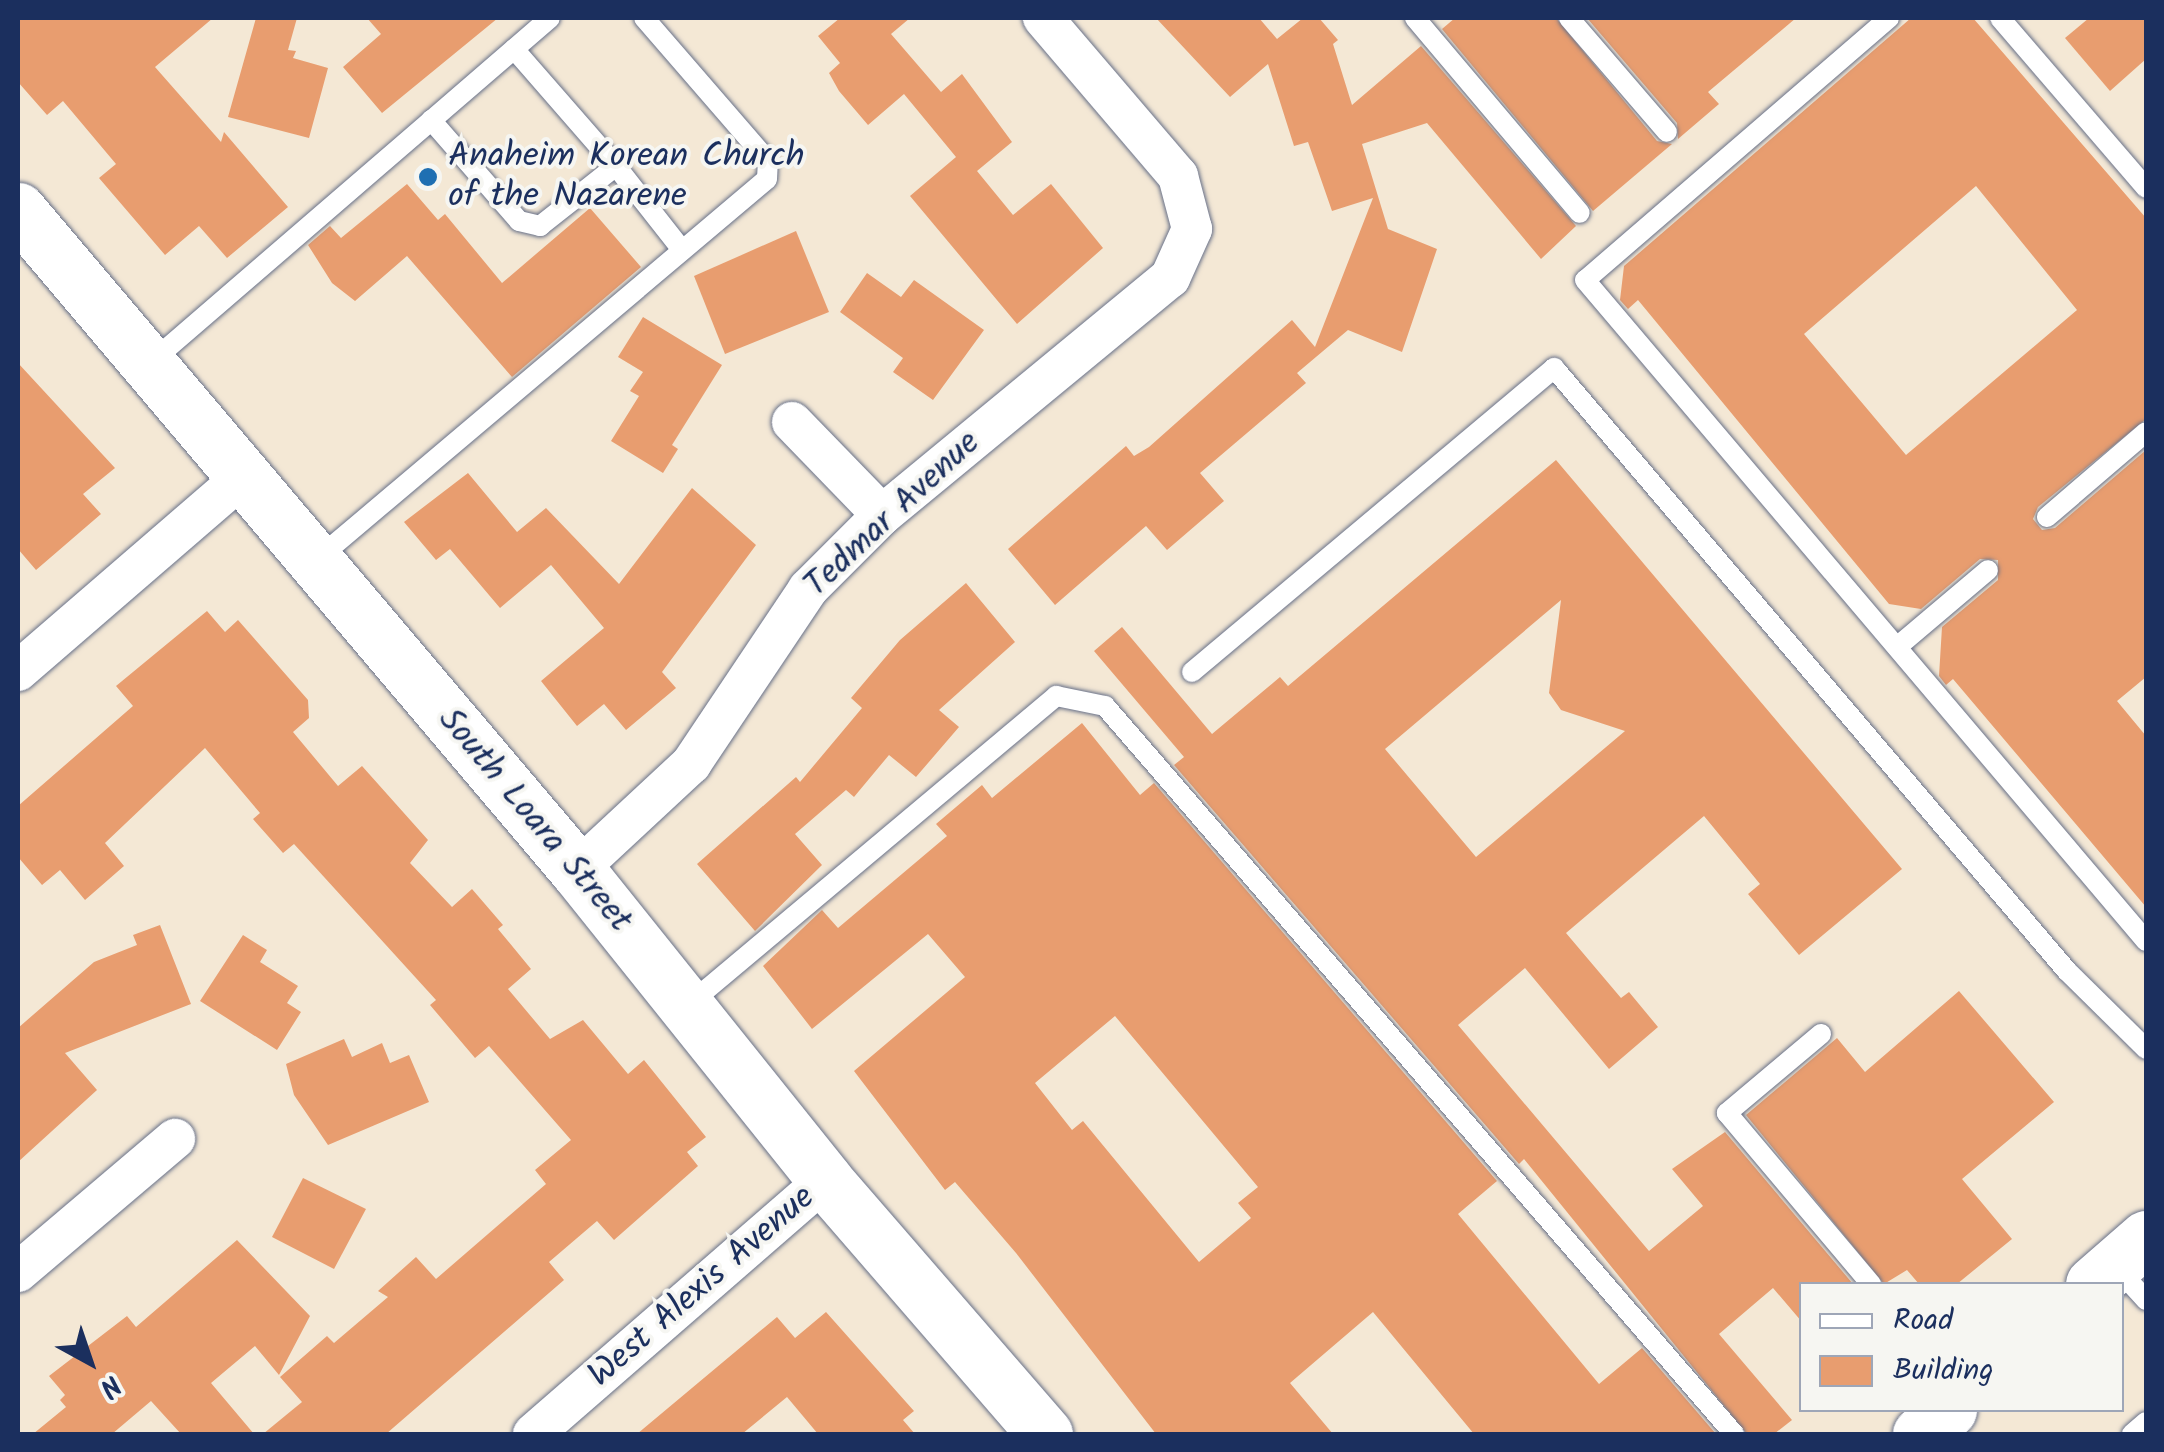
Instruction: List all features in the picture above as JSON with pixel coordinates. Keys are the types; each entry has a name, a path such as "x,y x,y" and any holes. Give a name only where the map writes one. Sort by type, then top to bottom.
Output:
{"street":[{"name":"Tedmar Avenue","path":"577,870 691,764 808,589 882,515 1170,278 1192,229 1178,176 1042,18"},
{"name":"South Loara Street","path":"18,210 577,870 825,1180 1045,1434"},
{"path":"792,422 882,515"},
{"path":"18,671 244,476"},
{"path":"18,1272 175,1139"},
{"name":"West Alexis Avenue","path":"533,1434 825,1180"},
{"path":"1920,1434 1947,1412"}],"lane":[{"path":"148,364 550,18"},
{"path":"315,560 767,179 768,161 644,18"},
{"path":"1414,18 1580,213"},
{"path":"1569,18 1667,132"},
{"path":"1889,18 1584,280 2146,941"},
{"path":"2000,18 2146,188"},
{"path":"514,49 616,166 682,250"},
{"path":"431,120 519,221 540,226 616,166"},
{"path":"1192,672 1554,368 2066,971 2146,1049"},
{"path":"2047,517 2146,432"},
{"path":"1897,647 1988,570"},
{"path":"686,1006 1056,696 1105,706 1734,1434"},
{"path":"1821,1034 1727,1113 1869,1282"},
{"path":"2132,1434 2146,1422"}],"building":[{"path":"18,18 213,18 155,67 221,142 224,132 288,207 227,258 199,226 165,255 99,178 116,164 63,101 47,115 18,82"},
{"path":"256,18 297,18 288,50 296,51 293,58 328,68 309,138 228,117"},
{"path":"367,18 498,18 382,113 343,67 381,34"},
{"path":"840,18 910,18 891,34 941,92 962,74 1012,142 977,171 1013,215 1051,184 1103,248 1017,324 910,196 956,157 904,94 868,125 839,91 829,73 840,63 818,36"},
{"path":"1156,18 1259,18 1277,39 1303,18 1319,18 1338,40 1333,44 1352,105 1421,46 1576,226 1541,259 1427,123 1362,144 1388,229 1437,249 1402,352 1348,330 1297,373 1306,383 1200,473 1224,501 1167,550 1146,526 1055,605 1008,549 1126,446 1134,456 1149,447 1292,320 1315,347 1373,198 1332,211 1308,142 1294,146 1268,64 1230,97"},
{"path":"1455,18 1556,18 1657,141 1672,144 1593,211 1442,29"},
{"path":"1587,18 1796,18 1708,92 1719,104 1678,139 1677,123"},
{"path":"1911,18 1973,18 2146,218 2146,419 2038,507 2033,519 2042,530 2055,528 2146,450 2146,677 2117,701 2146,736 2146,907 1953,679 1946,685 1939,676 1942,627 1998,580 1998,560 1980,559 1921,609 1889,604 1638,300 1628,309 1620,300 1624,266","holes":["1976,186 2077,310 1906,455 1804,334"]},
{"path":"2089,18 2146,18 2146,59 2110,91 2065,38"},
{"path":"407,184 438,220 445,214 502,283 590,208 641,267 512,377 407,256 355,301 332,283 308,245 330,226 341,238"},
{"path":"796,231 829,312 725,354 694,276"},
{"path":"867,273 901,297 914,280 984,330 933,400 893,372 903,358 840,312"},
{"path":"643,317 722,365 672,445 678,449 663,473 611,441 639,396 630,391 643,372 618,357"},
{"path":"18,363 115,468 83,494 101,514 36,570 18,549"},
{"path":"1556,460 1902,869 1799,955 1748,894 1760,884 1704,816 1566,933 1621,998 1629,992 1658,1027 1609,1069 1525,968 1458,1025 1649,1251 1703,1206 1672,1169 1725,1132 1851,1282 1799,1282 1799,1318 1773,1288 1719,1334 1792,1420 1774,1434 1747,1434 1524,1159 1519,1164 1174,765 1184,757 1094,651 1122,627 1212,734 1280,677 1288,686","holes":["1561,600 1549,693 1561,710 1625,731 1476,857 1385,749"]},
{"path":"468,473 517,532 546,508 619,584 692,488 756,545 662,672 676,688 626,730 604,704 577,726 541,681 604,628 551,565 500,608 450,549 436,560 404,522"},
{"path":"966,583 1015,642 939,710 959,727 916,777 889,755 854,797 846,790 795,834 822,865 755,931 697,864 796,777 800,782 862,708 851,698 900,640"},
{"path":"207,611 225,632 238,620 308,700 309,718 293,732 338,786 362,766 428,840 410,863 452,907 472,889 503,925 498,929 531,969 508,989 550,1039 583,1020 628,1074 644,1060 706,1137 687,1152 698,1166 614,1240 597,1221 549,1262 564,1280 386,1434 263,1434 302,1402 280,1377 327,1336 334,1343 388,1297 378,1291 416,1257 436,1279 546,1184 535,1170 571,1140 489,1046 475,1058 430,1005 436,1000 294,844 283,853 253,819 260,813 205,748 105,843 124,866 85,900 60,870 42,885 18,857 18,806 133,706 116,686"},
{"path":"1082,723 1140,795 1154,783 1497,1181 1458,1214 1599,1384 1642,1348 1716,1434 1474,1434 1373,1312 1290,1383 1333,1434 1156,1434 1016,1253 955,1182 945,1190 854,1071 965,977 928,934 812,1029 763,966 822,910 838,928 947,836 936,824 982,785 992,798","holes":["1115,1016 1258,1187 1238,1203 1251,1218 1199,1262 1083,1121 1072,1130 1035,1083"]},
{"path":"160,925 191,1004 65,1053 97,1090 18,1162 18,1028 94,962 137,945 133,935"},
{"path":"243,935 267,950 260,962 298,986 287,1003 301,1012 277,1050 200,1001"},
{"path":"1959,991 2054,1102 1962,1179 2012,1239 1959,1282 1917,1282 1907,1270 1882,1282 1746,1115 1837,1038 1865,1072"},
{"path":"344,1039 352,1057 382,1043 390,1063 409,1055 429,1102 328,1145 294,1095 286,1064"},
{"path":"303,1178 366,1209 334,1269 272,1237"},
{"path":"237,1240 310,1316 279,1375 255,1346 211,1383 254,1434 181,1434 151,1401 112,1434 33,1434 66,1407 60,1400 65,1395 49,1376 127,1316 136,1327"},
{"path":"826,1312 914,1411 903,1420 915,1434 818,1434 787,1397 742,1434 637,1434 777,1317 795,1338"}],"place":[{"name":"Anaheim Korean Church of the Nazarene","path":"428,177"}]}
